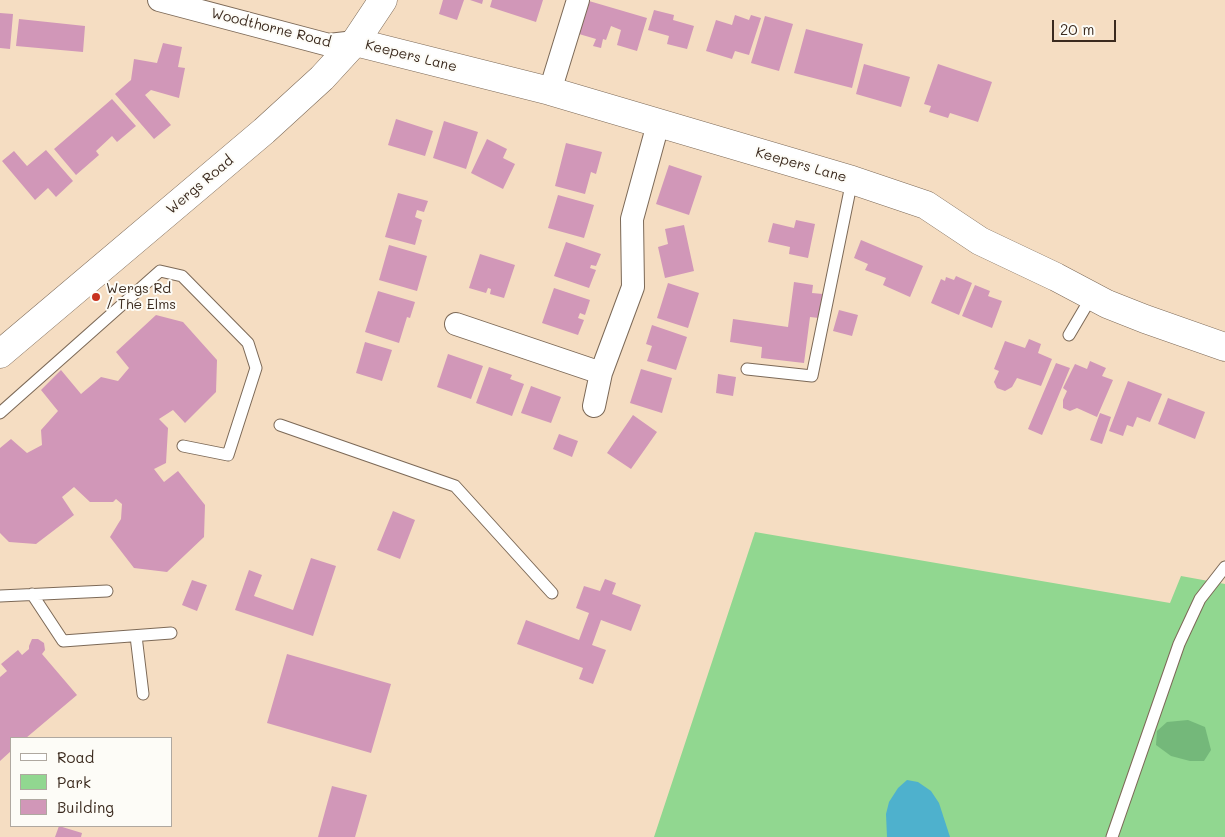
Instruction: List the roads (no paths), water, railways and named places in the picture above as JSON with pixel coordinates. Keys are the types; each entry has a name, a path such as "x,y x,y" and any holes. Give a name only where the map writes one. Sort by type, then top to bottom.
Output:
{"main road":[{"name":"Wergs Road","path":"0,354 264,130 322,78 354,42 383,0"},
{"name":"Keepers Lane","path":"354,42 550,91 852,180 926,205 980,241 1107,304 1225,347"}],"street":[{"name":"Woodthorne Road","path":"159,0 329,45 354,42"},
{"path":"550,91 578,0"},
{"path":"594,406 601,373 633,287 632,219 658,124"},
{"path":"456,324 601,373"}],"lane":[{"path":"747,369 812,376 852,180"},
{"path":"0,413 160,271 182,276 248,343 256,368 228,455 183,446"},
{"path":"1069,335 1092,296"},
{"path":"280,425 455,486 552,593"},
{"path":"1112,837 1179,644 1200,599 1225,567"},
{"path":"0,596 108,591"},
{"path":"32,594 63,641 171,633"},
{"path":"136,636 143,694"}],"water":[{"path":"907,780 918,782 931,791 939,803 950,837 887,837 886,814 889,802 898,788"}],"place":[{"name":"Wergs Rd / The Elms","path":"96,297"}]}
